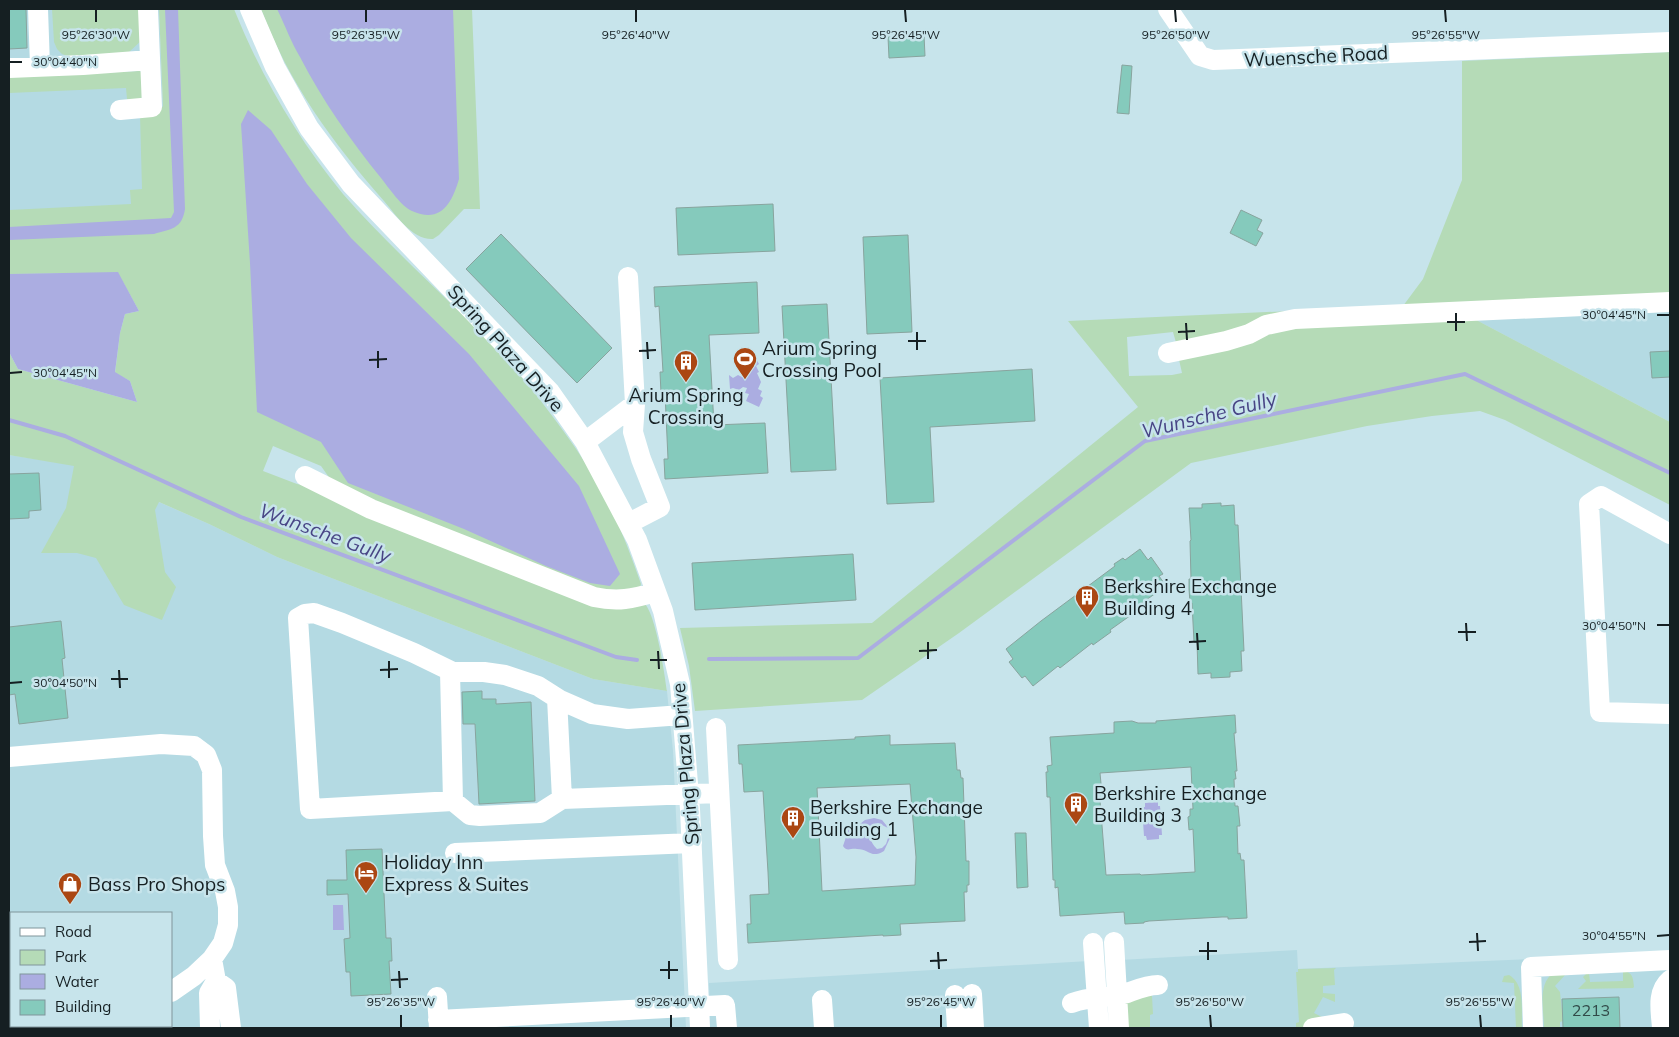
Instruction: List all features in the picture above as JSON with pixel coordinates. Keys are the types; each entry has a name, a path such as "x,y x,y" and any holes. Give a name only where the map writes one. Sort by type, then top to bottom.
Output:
{"street":[{"path":"38,9 40,66"},
{"path":"120,110 152,107 148,9"},
{"name":"Spring Plaza Drive","path":"250,9 276,67 309,128 351,184 550,392 585,442 629,523 663,611 680,684 692,843 700,1028"},
{"name":"Wuensche Road","path":"1168,9 1200,56 1213,60 1670,42"},
{"path":"9,68 150,60"},
{"path":"628,277 635,404 633,432 641,459 660,507 629,523"},
{"path":"1168,353 1226,341 1249,334 1266,326 1295,319 1670,302"},
{"path":"585,442 635,404"},
{"path":"305,476 371,510 594,597 608,600 625,600 656,592"},
{"path":"1670,534 1601,496 1589,504 1600,712 1670,714"},
{"path":"682,715 628,719 592,714 557,698 538,686 484,672 453,672 414,653 338,621 314,613 305,614 298,618 310,809 453,801 470,815 480,816 540,813 562,799 720,793"},
{"path":"450,671 453,801"},
{"path":"557,698 562,799"},
{"path":"716,728 728,960"},
{"path":"9,757 161,744 194,746 206,755 212,770 215,865 225,891 228,907 228,925 223,943 212,959 194,976 172,991"},
{"path":"455,853 692,843"},
{"path":"694,897 725,896"},
{"path":"1114,942 1119,1028"},
{"path":"1093,943 1099,1028"},
{"path":"210,1028 209,993 216,981 212,959"},
{"path":"1533,1028 1531,967 1670,960"},
{"path":"216,981 226,988 230,1028"},
{"path":"1072,1003 1084,999 1117,994 1147,985 1158,985"},
{"path":"1662,1028 1660,1002 1667,987"},
{"path":"957,1028 964,994 974,1028"},
{"path":"437,997 438,1024 583,1020 699,1006 725,1005 727,1028"},
{"path":"822,1000 824,1028"},
{"path":"1313,1028 1344,1023"}],"shaded area":[{"path":"9,9 159,9 167,214 9,219"},
{"path":"1670,294 1670,422 1463,313"},
{"path":"9,455 74,465 209,524 277,557 593,679 667,691 673,751 686,1028 9,1028"},
{"path":"1297,950 1298,969 1670,953 1670,1028 1125,1028 1120,960"},
{"path":"1089,961 1093,1028 710,1028 709,983"}],"green space":[{"path":"52,9 142,9 142,40 128,53 67,56 57,49 54,42"},
{"path":"159,9 234,9 256,58 281,106 326,173 369,222 504,358 568,438 591,472 610,506 641,584 639,590 628,596 613,596 592,592 355,498 333,483 321,466 273,446 263,471 297,484 316,488 352,506 588,600 615,605 642,602 647,606 655,628 667,691 593,679 277,557 159,502 155,510 165,572 176,587 162,620 124,605 96,558 77,553 41,553 66,508 74,466 9,455 9,352 18,369 137,402 130,381 115,373 120,333 125,314 139,311 118,273 9,274 9,210 131,204 130,190 142,189 140,114 157,114 163,106"},
{"path":"261,9 472,9 480,209 464,209 433,239 418,235 405,226 347,157 298,87 284,62"},
{"path":"1670,52 1670,298 1305,313 1272,319 1250,330 1227,337 1177,346 1173,332 1127,337 1129,376 1172,375 1182,373 1178,355 1217,349 1253,337 1271,327 1297,322 1463,313 1670,422 1670,505 1505,420 1480,411 1367,426 1191,463 959,633 862,700 695,711 689,666 680,628 872,623 1138,407 1068,321 1403,306 1423,279 1462,180 1462,61"},
{"path":"140,71 142,73 143,97 139,99 127,99 126,88 9,93 9,77"},
{"path":"1336,968 1334,970 1335,985 1323,986 1323,993 1335,994 1335,1002 1323,997 1314,1013 1330,1021 1306,1028 1296,1028 1296,1023 1299,1022 1296,972 1298,972 1298,969"},
{"path":"1623,971 1632,976 1633,988 1578,989 1586,981 1583,977 1587,973 1589,973 1590,982 1623,981"},
{"path":"1553,973 1566,974 1555,986 1560,992 1563,1021 1560,1022 1560,1028 1544,1028 1543,991 1548,978"},
{"path":"1509,975 1518,985 1522,999 1522,1028 1516,1028 1514,983 1502,982 1504,976"},
{"path":"1150,994 1152,996 1153,1014 1150,1015 1150,1028 1125,1028 1124,1004"}],"water":[{"path":"165,9 178,9 185,209 181,221 175,227 154,234 9,240 9,227 171,218 174,212"},
{"path":"277,9 453,9 459,179 453,196 444,209 431,215 422,214 408,209 395,196 359,150 327,104 297,51"},
{"path":"248,110 271,130 307,184 351,238 469,354 579,486 620,574 610,586 590,583 546,566 464,529 348,483 321,442 257,412 241,124"},
{"path":"118,272 139,311 125,314 120,333 115,372 130,381 137,402 18,369 9,352 9,274"},
{"name":"Arium Spring Crossing Pool","path":"755,357 759,364 756,366 761,382 758,389 762,391 760,396 763,398 759,407 746,401 749,394 745,393 747,388 743,387 739,390 730,389 729,375 733,378 738,375 746,376 744,370 747,369 744,362"},
{"path":"1158,802 1158,806 1160,806 1162,835 1159,835 1159,839 1147,840 1146,836 1144,836 1142,807 1145,807 1145,803"},
{"path":"874,818 882,820 888,828 878,823 875,824 871,834 872,843 877,849 882,848 888,838 890,838 884,851 873,854 861,849 844,848 846,837 841,830 846,825 856,827 865,820"},
{"path":"333,905 343,905 344,930 333,930"}],"building":[{"path":"9,9 26,9 27,48 9,49"},
{"path":"924,35 925,56 889,58 888,37"},
{"path":"1122,65 1132,66 1129,114 1117,113"},
{"path":"773,204 775,251 678,255 676,208"},
{"path":"1241,210 1262,220 1257,230 1263,233 1256,246 1230,233"},
{"path":"501,234 612,348 577,383 466,269"},
{"path":"908,235 912,332 867,334 863,237"},
{"name":"Arium Spring Crossing","path":"757,282 759,333 709,335 714,425 765,423 768,473 665,479 664,459 668,459 665,393 661,393 660,372 663,372 659,306 655,307 654,287"},
{"path":"827,304 836,470 791,472 782,306"},
{"path":"1670,351 1670,377 1652,378 1650,352"},
{"path":"1032,369 1035,421 930,427 934,502 887,504 880,378"},
{"path":"39,473 41,510 29,511 29,518 9,519 9,474"},
{"path":"1221,503 1221,506 1234,505 1235,525 1238,525 1244,651 1241,651 1242,671 1230,672 1230,677 1211,678 1211,673 1198,674 1197,642 1194,642 1192,603 1190,603 1189,589 1189,579 1191,579 1191,540 1189,508 1202,508 1202,504"},
{"name":"Berkshire Exchange Building 4","path":"1140,549 1148,560 1151,557 1163,574 1159,576 1166,586 1139,605 1141,608 1110,630 1111,632 1093,645 1092,643 1060,668 1058,666 1033,686 1025,676 1022,678 1009,662 1013,659 1006,649 1115,566 1114,564 1123,558 1125,560"},
{"path":"853,554 856,600 695,610 692,563"},
{"path":"61,621 65,658 62,659 68,718 19,724 15,694 9,695 9,627"},
{"path":"482,691 482,699 496,699 496,704 531,702 535,801 479,804 475,724 463,724 462,692"},
{"path":"1235,715 1236,733 1234,733 1237,771 1235,771 1236,779 1234,779 1235,806 1238,806 1240,826 1237,826 1238,854 1240,853 1241,860 1244,860 1247,918 1228,919 1228,917 1222,917 1125,924 1124,912 1060,916 1058,887 1055,888 1055,880 1053,880 1050,797 1047,797 1046,772 1048,772 1047,766 1052,765 1050,737 1114,733 1114,722 1156,723 1156,721","holes":["1191,767 1193,809 1190,809 1190,816 1188,817 1189,830 1193,829 1195,872 1106,875 1100,801 1100,794 1102,794 1100,773"]},
{"name":"Berkshire Exchange Building 1","path":"890,735 890,745 955,743 957,770 960,770 961,778 963,778 966,861 969,861 969,885 967,885 967,892 964,892 965,921 900,924 901,935 748,943 747,924 751,924 750,895 769,894 768,872 763,791 744,792 742,764 739,764 738,745 855,739 855,737","holes":["910,784 916,857 915,885 822,891 817,788"]},
{"path":"1015,833 1026,833 1028,887 1017,888"},
{"name":"Holiday Inn Express & Suites","path":"382,849 386,938 391,938 392,961 389,961 391,994 351,996 350,972 346,972 344,939 350,938 348,894 327,895 327,880 347,880 346,850"},
{"path":"1619,997 1620,1028 1563,1028 1562,999"}],"waterway":[{"name":"Wunsche Gully","path":"709,659 858,658 1145,441 1465,374 1670,473"},
{"name":"Wunsche Gully","path":"9,420 65,436 241,517 616,657 637,660"}],"place":[{"name":"Arium Spring Crossing Pool","path":"745,380"},
{"name":"Arium Spring Crossing","path":"686,383"},
{"name":"Berkshire Exchange Building 4","path":"1087,618"},
{"name":"Berkshire Exchange Building 3","path":"1076,825"},
{"name":"Berkshire Exchange Building 1","path":"793,839"},
{"name":"Holiday Inn Express & Suites","path":"366,894"},
{"name":"Bass Pro Shops","path":"70,905"}]}
